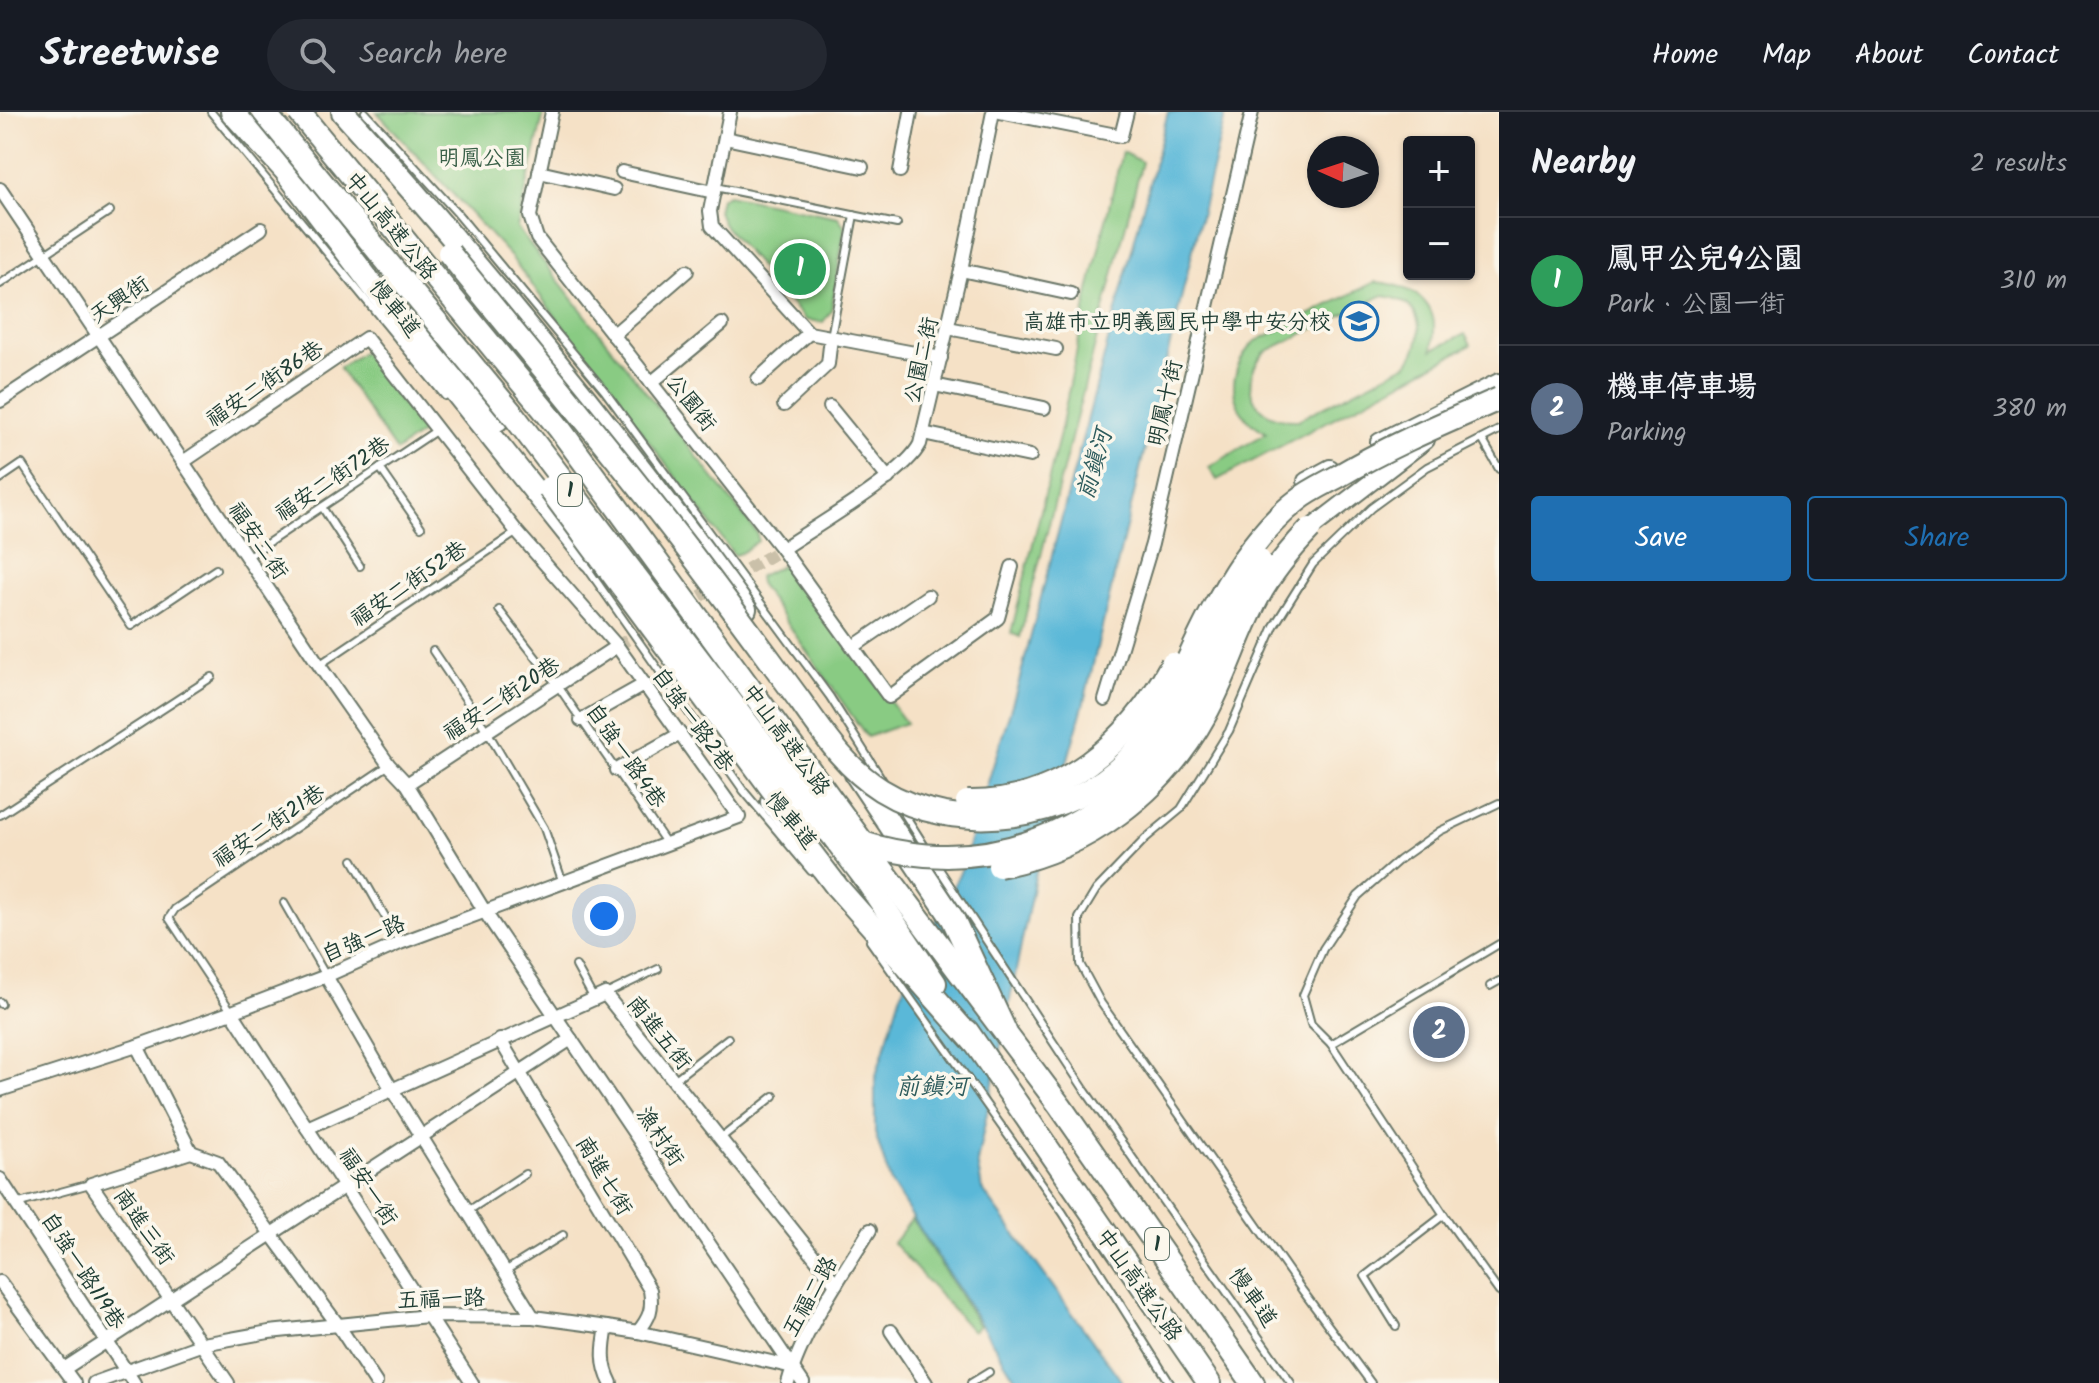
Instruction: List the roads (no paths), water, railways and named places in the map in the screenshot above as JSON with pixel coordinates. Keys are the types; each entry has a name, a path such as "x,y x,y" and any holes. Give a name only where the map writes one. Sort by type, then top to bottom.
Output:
{"highway":[{"path":"232,112 334,221 454,363 789,812 809,830 862,856 934,869 973,869 1026,861 1088,834 1115,818 1134,802 1190,741 1213,698 1257,599 1280,562 1310,529"},
{"name":"中山高速公路","path":"264,112 524,429 864,877 1209,1383"},
{"name":"中山高速公路","path":"299,112 559,428 872,856 1060,1106 1254,1383"},
{"path":"325,112 449,253 688,550 829,743 863,777 909,804 946,813 984,817 1036,812 1075,796 1118,768 1138,747 1163,711 1216,602 1230,581 1255,545 1299,499 1383,449 1499,398"},
{"path":"343,112 447,229 571,380 709,557 940,884 1005,1031"},
{"path":"288,174 404,327 653,639 837,887 974,1042"},
{"path":"789,812 837,836 878,847 919,855 958,857 1022,846 1091,814 1130,785 1167,741 1259,560 1282,533 1319,502 1394,458 1499,410"},
{"path":"829,743 873,775 896,786 943,800 991,801 1030,793 1058,782 1095,759 1123,735 1169,669 1219,572 1260,522 1306,481"}],"street":[{"name":"公園街","path":"552,112 530,216 532,229 782,549 889,697 998,618 1012,567"},
{"path":"730,112 714,190 712,226 809,333 941,358"},
{"path":"900,171 911,112"},
{"name":"公園二街","path":"782,549 888,478 915,455 948,328 993,112"},
{"path":"1000,112 1121,136 1127,112"},
{"name":"明鳳十街","path":"1105,700 1152,544 1252,112"},
{"path":"725,138 862,167"},
{"path":"539,172 614,189"},
{"path":"622,172 714,190"},
{"name":"福安二街","path":"0,189 319,665 389,765 407,784 485,912"},
{"name":"天興街","path":"0,401 261,229"},
{"path":"961,270 1071,294"},
{"path":"613,335 687,271"},
{"path":"651,383 722,324"},
{"path":"948,328 1056,349"},
{"path":"758,379 809,333"},
{"path":"784,405 828,364 831,337"},
{"name":"福安二街86巷","path":"183,462 366,338"},
{"name":"自強一路2巷","path":"366,338 517,532 617,646 739,817"},
{"path":"1306,481 1499,382"},
{"path":"934,385 1044,408"},
{"path":"1310,529 1419,443 1499,398"},
{"path":"830,407 888,478"},
{"path":"923,433 1030,456"},
{"path":"853,647 928,596"},
{"name":"福安二街20巷","path":"407,784 617,646"},
{"path":"581,720 645,684"},
{"path":"616,770 680,734"},
{"name":"自強一路","path":"0,1090 232,1012 326,976 400,943 739,817"},
{"name":"漁村街","path":"485,912 803,1383"},
{"path":"326,976 391,1088 533,1317"},
{"name":"南進五街","path":"307,1128 605,994 836,1284"},
{"name":"福安一街","path":"232,1012 472,1383"},
{"path":"64,1369 571,1039"},
{"name":"南進七街","path":"500,1040 650,1290 653,1304 650,1317 638,1332"},
{"path":"137,1046 191,1152 218,1162 338,1325 376,1383"},
{"name":"南進三街","path":"191,1152 91,1184 228,1383"},
{"name":"自強一路119巷","path":"0,1179 134,1383"},
{"path":"0,1208 16,1204"},
{"name":"五福二路","path":"788,1383 793,1367 836,1284 870,1230"},
{"path":"0,1282 74,1383"},
{"name":"五福一路","path":"94,1383 203,1344 269,1332 428,1316 533,1317 607,1327 793,1367"},
{"path":"607,1327 604,1371 611,1383"},
{"path":"891,1331 926,1383"}],"lane":[{"name":"慢車道","path":"211,112 450,402"},
{"name":"慢車道","path":"365,112 457,213 604,390 830,697 940,884 1292,1383"},
{"path":"714,190 897,224"},
{"path":"0,284 110,211"},
{"path":"831,337 854,215"},
{"name":"福安二街72巷","path":"247,557 438,430"},
{"path":"1371,1383 1101,1003 1080,964 1079,918 1096,890 1146,838 1181,809 1229,731 1274,626 1313,564 1371,508 1427,467 1499,430"},
{"path":"1482,439 1499,469"},
{"path":"0,479 22,464 131,626 216,569"},
{"path":"380,468 421,527"},
{"name":"慢車道","path":"529,498 589,570 743,790 814,874"},
{"path":"322,507 360,566"},
{"name":"福安二街52巷","path":"319,665 517,532"},
{"name":"自強一路4巷","path":"499,610 558,686 667,844"},
{"path":"433,651 487,731 544,828 563,883"},
{"path":"0,815 212,677"},
{"name":"福安二街21巷","path":"232,1012 169,918 175,909 389,765"},
{"path":"1499,803 1440,831 1399,860 1358,896 1323,949 1303,995 1311,1024 1331,1044 1499,1292"},
{"path":"353,860 400,943"},
{"path":"284,903 326,976"},
{"path":"864,934 885,958 1063,1213 1170,1383"},
{"path":"1331,1044 1499,944"},
{"path":"576,966 597,998 658,969"},
{"path":"1490,986 1499,981"},
{"path":"673,1081 728,1038"},
{"path":"720,1139 774,1096"},
{"path":"468,1212 525,1174"},
{"path":"16,1204 91,1184"},
{"path":"1396,1326 1365,1276 1444,1215"},
{"path":"505,1271 563,1235"},
{"path":"971,1383 989,1372"}],"water":[{"name":"前鎮河","path":"1168,112 1226,112 1084,702 1036,872 977,1162 982,1189 1123,1383 1018,1383 891,1183 875,1133 875,1079 900,996 961,870 1018,685"}],"tunnel":[{"path":"685,605 782,549"},
{"path":"617,646 656,623"}],"place":[{"name":"鳳甲公兒4公園","path":"800,269"},
{"name":"高雄市立明義國民中學中安分校","path":"1359,321"},
{"name":"機車停車場","path":"1439,1032"}],"park label":[{"name":"明鳳公園","path":"482,157"}]}
